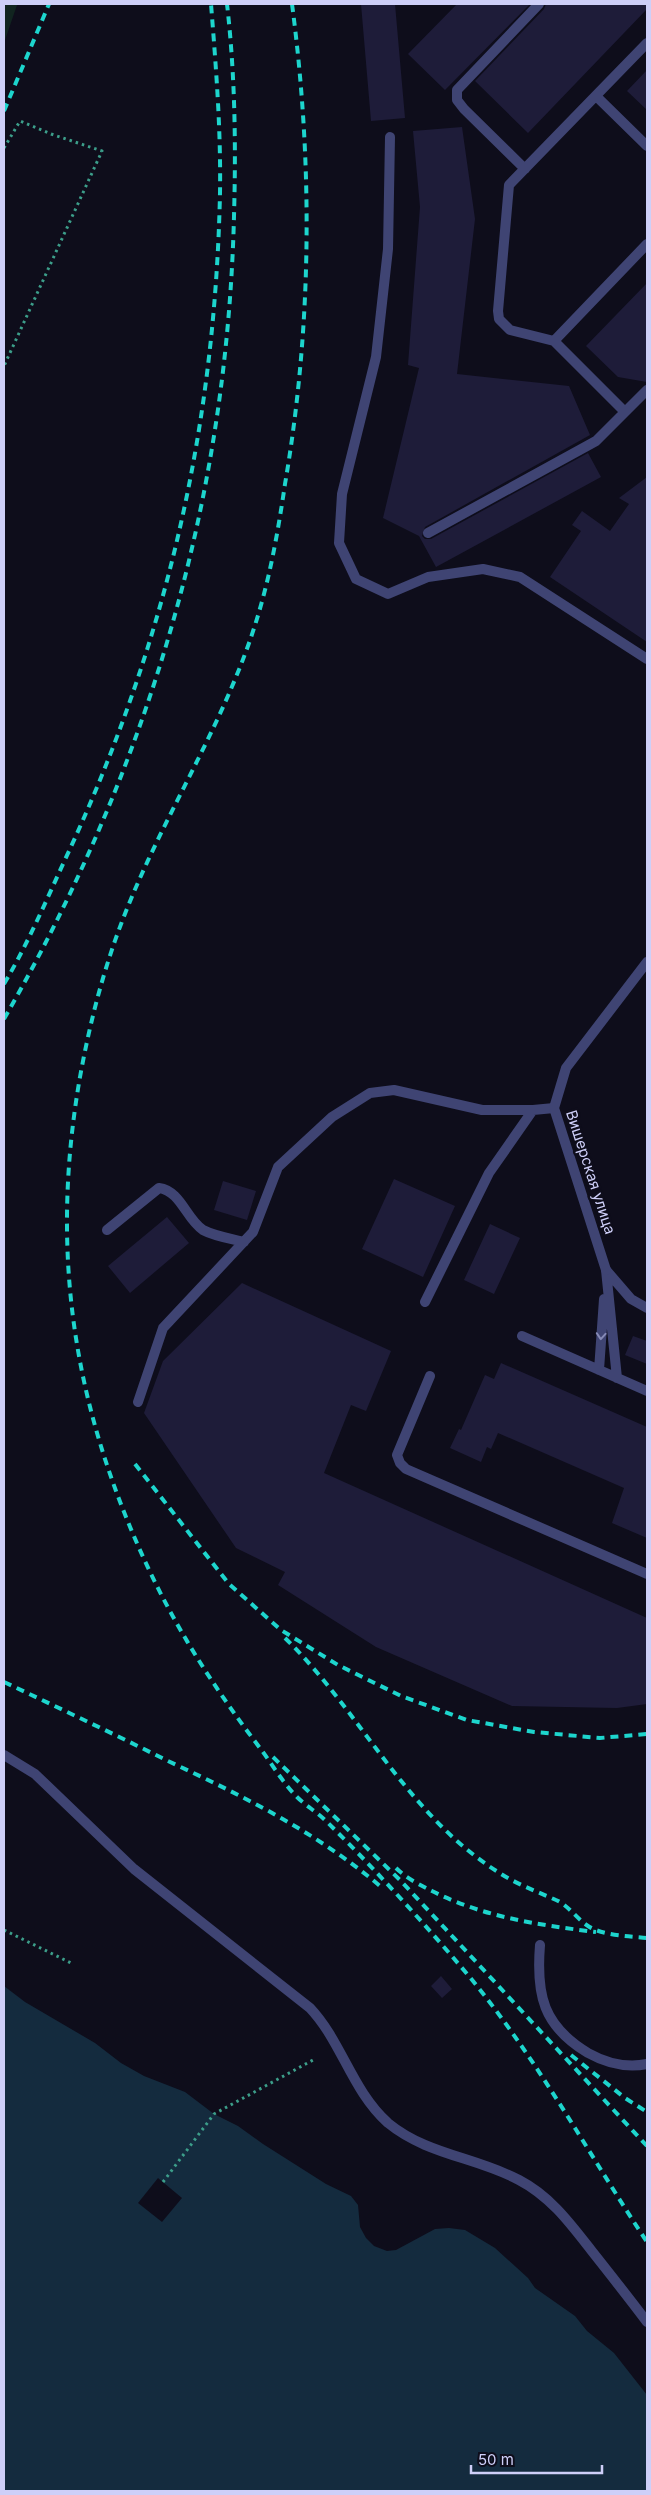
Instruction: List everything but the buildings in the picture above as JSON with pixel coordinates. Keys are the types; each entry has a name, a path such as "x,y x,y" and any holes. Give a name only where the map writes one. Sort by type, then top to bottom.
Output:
{"street":[{"path":"525,169 464,109 457,100 457,90 539,4"},
{"path":"625,412 554,341 510,330 499,319 509,185 647,43"},
{"path":"596,96 647,146"},
{"path":"390,138 388,248 376,356 342,494 339,543 356,579 388,594 428,577 482,569 520,577 647,659"},
{"path":"554,341 647,244"},
{"path":"428,533 596,441 647,390"},
{"name":"Вишерская улица","path":"606,1270 554,1108 566,1068 647,962"},
{"path":"138,1402 163,1328 253,1232 278,1166 332,1117 370,1092 394,1090 482,1110 554,1108"},
{"path":"425,1302 489,1173 533,1110"},
{"path":"107,1230 159,1188 167,1189 174,1195 203,1229 244,1242"},
{"path":"606,1270 631,1299 647,1308"},
{"path":"599,1370 606,1270"},
{"path":"606,1270 617,1378"},
{"path":"522,1336 647,1391"},
{"path":"430,1376 397,1455 400,1463 406,1469 647,1574"},
{"path":"4,1755 35,1774 134,1869 310,2008 330,2033 361,2092 390,2124 437,2151 506,2173 529,2185 546,2198 564,2215 647,2322"},
{"path":"540,1945 539,1982 550,2017 560,2033 596,2058 624,2065 647,2064"}],"path":[{"path":"4,148 20,121 102,152 4,366"},
{"path":"4,1930 73,1964"},
{"path":"163,2182 214,2114 313,2060"}],"green space":[{"path":"4,4 17,5 4,43"}],"water":[{"path":"4,1986 25,2002 95,2043 121,2063 144,2076 185,2092 214,2114 238,2126 326,2184 351,2196 358,2205 360,2227 366,2238 374,2246 387,2251 396,2250 435,2229 449,2228 465,2230 495,2248 528,2278 535,2288 575,2316 587,2331 614,2353 647,2395 647,2491 4,2491"}],"pier":[{"path":"158,2178 182,2198 162,2222 138,2203"}],"railway":[{"path":"4,111 49,4"},
{"path":"4,984 38,919 103,771 133,692 159,611 179,530 196,448 208,365 216,280 220,146 211,4"},
{"path":"4,1019 55,925 99,829 138,731 170,632 196,531 215,428 228,323 235,163 233,83 227,4"},
{"path":"292,4 304,124 306,184 305,305 294,425 280,515 265,590 249,644 218,718 147,862 131,899 114,942 89,1031 71,1140 67,1202 68,1263 74,1323 84,1382 99,1441 119,1500 156,1584 196,1656 227,1703 292,1792 326,1821 381,1877 451,1955 493,2007 539,2072 647,2242"},
{"path":"135,1464 229,1584 281,1630 338,1665 401,1696 467,1720 534,1732 600,1738 647,1734"},
{"path":"285,1638 312,1667 410,1792 466,1848 498,1872 519,1884 560,1902 584,1923 594,1929 617,1935 647,1938"},
{"path":"4,1682 278,1816 330,1849 380,1886"},
{"path":"273,1757 401,1881 647,2146"},
{"path":"396,1868 409,1878 451,1900 491,1914 533,1923 596,1932"},
{"path":"571,2055 625,2098 647,2112"}]}
